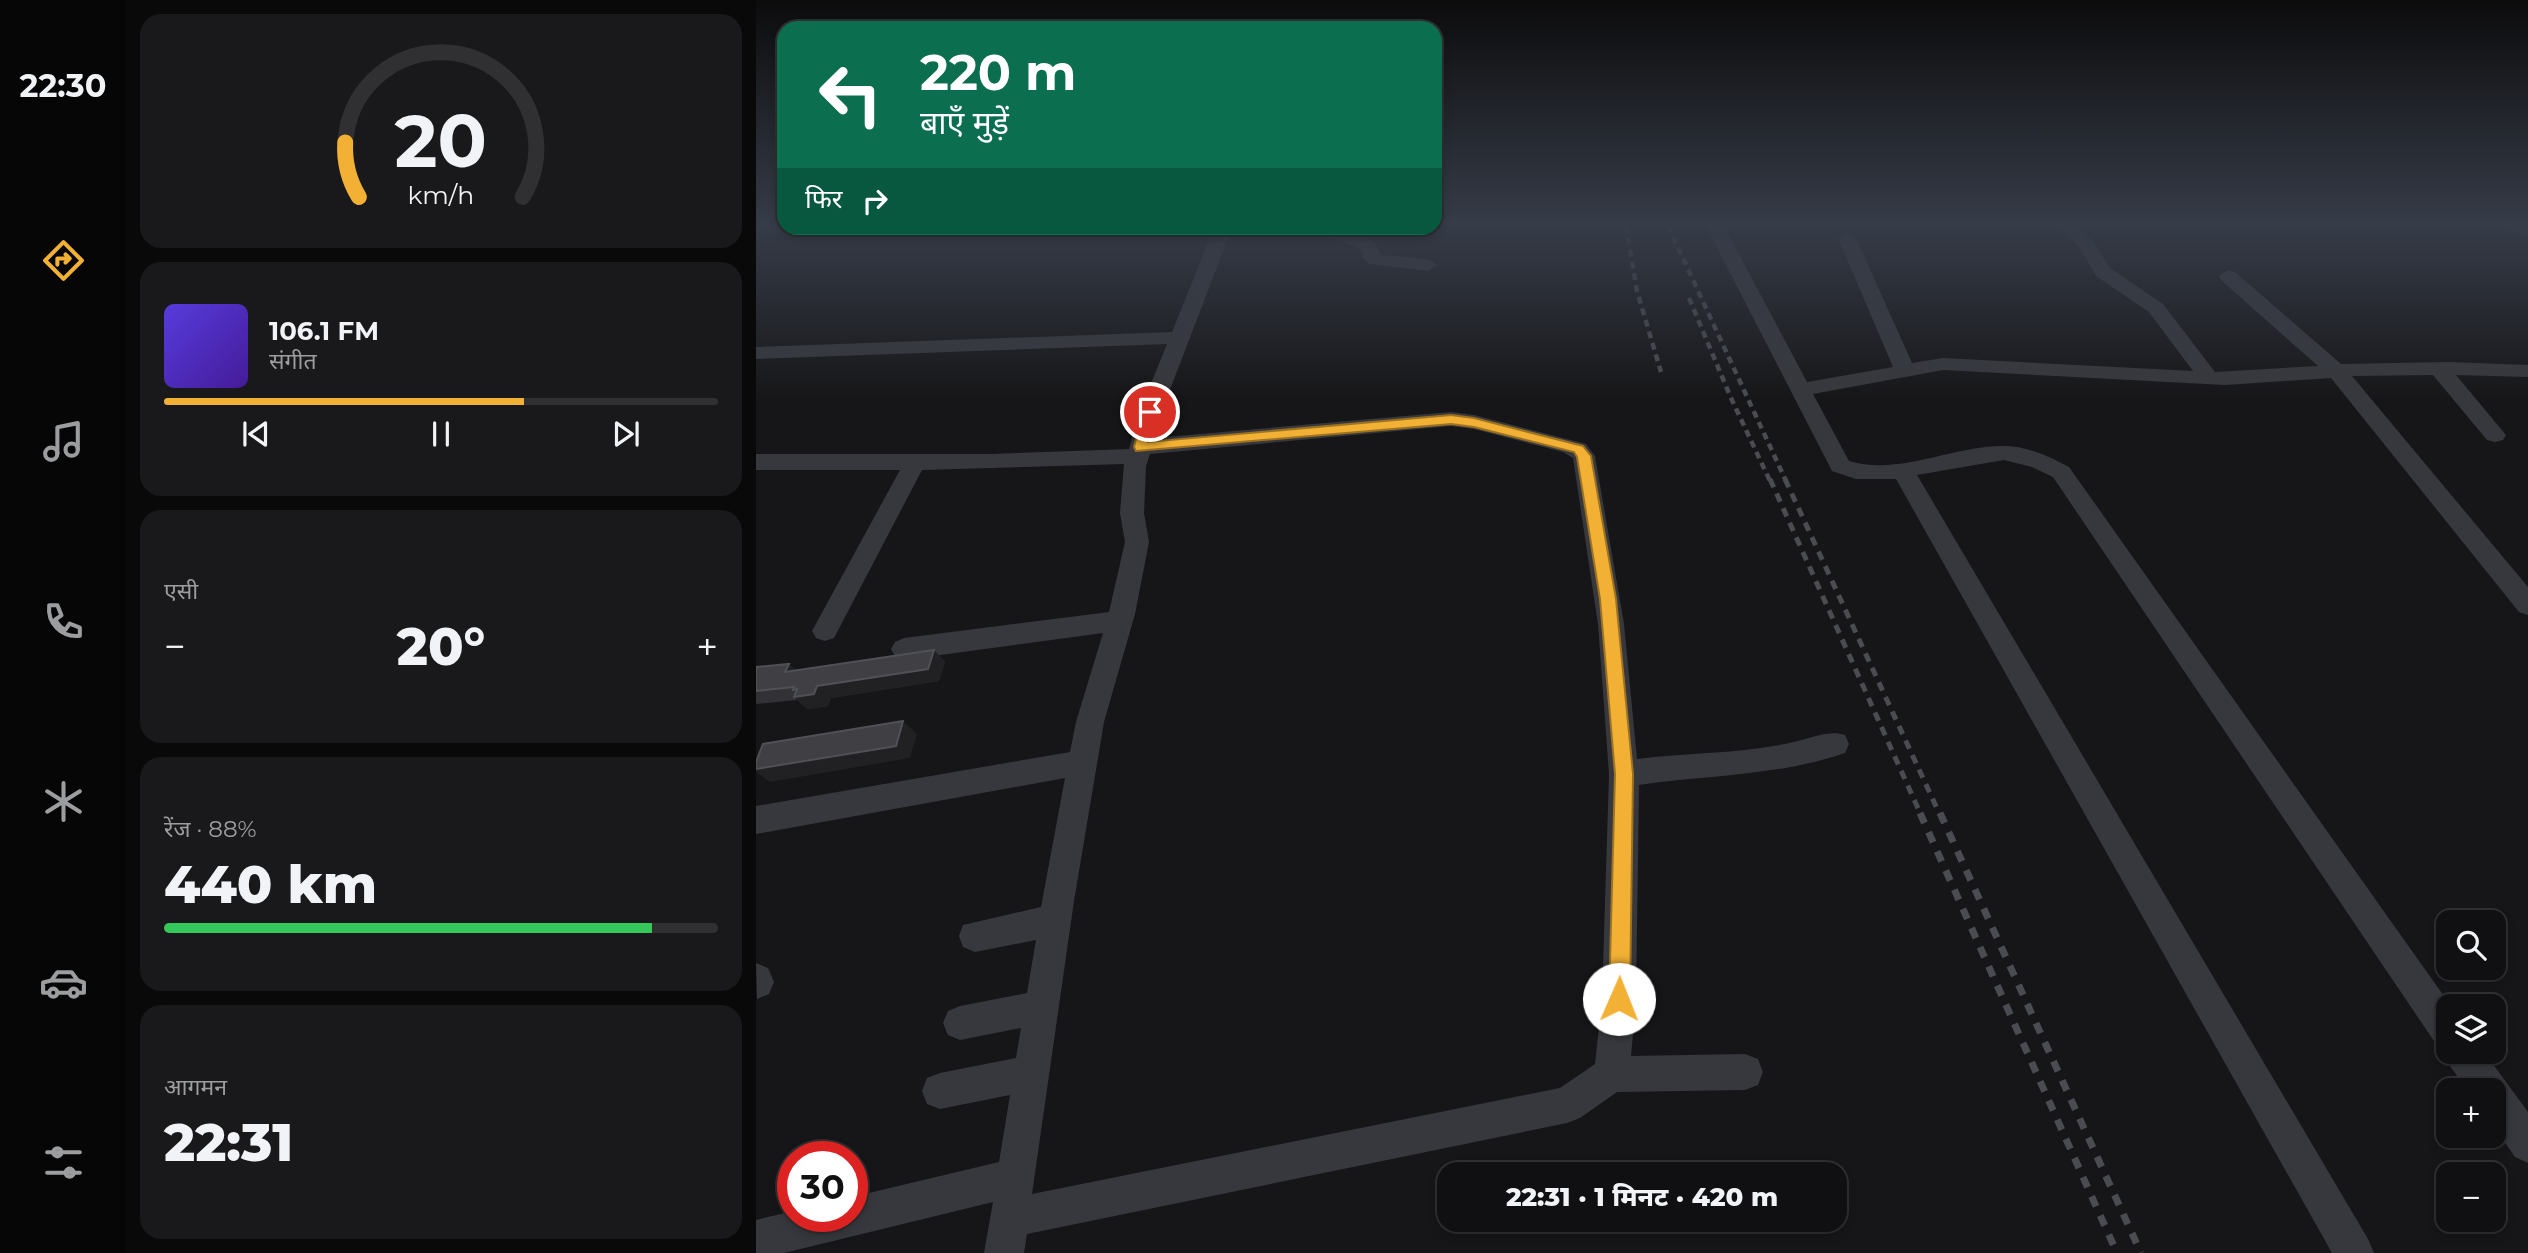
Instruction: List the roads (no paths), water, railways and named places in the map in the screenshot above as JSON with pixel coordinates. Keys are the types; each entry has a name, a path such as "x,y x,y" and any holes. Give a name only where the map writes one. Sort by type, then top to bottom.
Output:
{"street":[{"path":"1200,284 1150,412 1139,452 1132,513 1137,541 1120,621 1090,722 1006,1235 1567,1105 1612,1074 1745,1072"},
{"path":"1746,284 1840,466 1856,471 1884,473 2004,453 2039,461 2061,472 2436,1015"},
{"path":"1867,284 1905,370"},
{"path":"2121,284 2156,308 2209,378"},
{"path":"2238,284 2337,372 2528,604"},
{"path":"756,353 1179,338"},
{"path":"1801,390 1943,365 2209,378 2283,377 2439,368 2528,371"},
{"path":"2439,368 2495,435"},
{"path":"756,462 990,462 1139,452 1451,419 1474,422 1578,449 1584,456 1608,599 1624,774 1619,999 1612,1074"},
{"path":"825,631 915,461"},
{"path":"1902,470 2354,1253"},
{"path":"904,649 1120,621"},
{"path":"1624,774 1690,765 1740,763 1794,755 1835,744"},
{"path":"756,820 1083,762"},
{"path":"975,936 1056,919"},
{"path":"960,1023 1042,1007"},
{"path":"940,1091 1032,1073"},
{"path":"2506,1113 2528,1144"},
{"path":"756,1240 1015,1177"}],"railway":[{"path":"1636,284 1661,372"},
{"path":"1695,284 1786,481"},
{"path":"1689,298 1770,481"},
{"path":"1770,479 1921,815"},
{"path":"1785,479 1940,815"},
{"path":"1920,813 2117,1253"},
{"path":"1940,813 2141,1253"}]}
